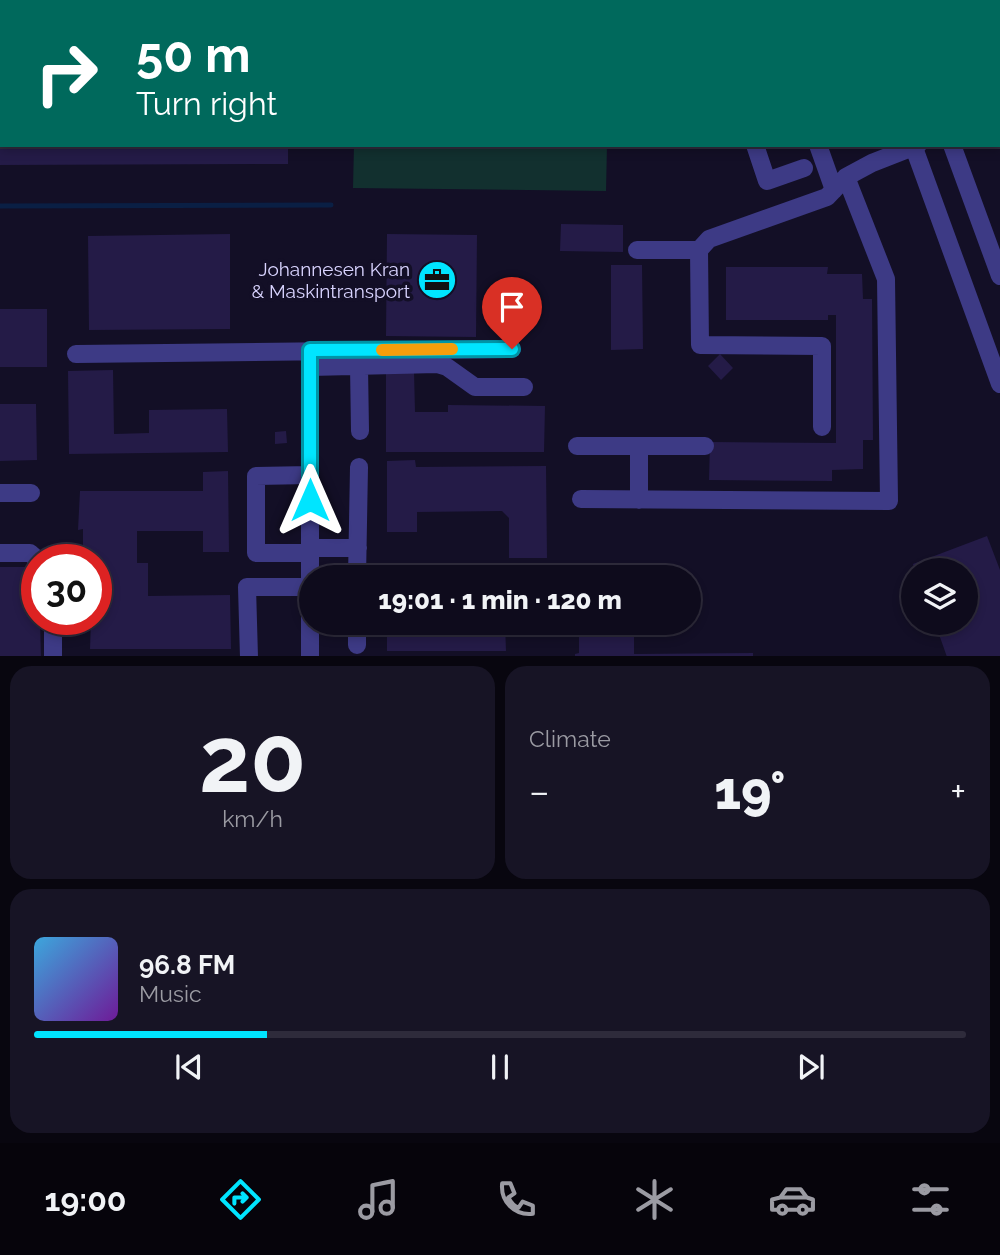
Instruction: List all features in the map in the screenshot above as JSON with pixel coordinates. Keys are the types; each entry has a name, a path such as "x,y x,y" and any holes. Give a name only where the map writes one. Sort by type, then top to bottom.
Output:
{"street":[{"path":"756,147 767,181 804,167"},
{"path":"581,499 889,501 886,279 840,183 819,147"},
{"path":"822,427 822,346 700,345 699,250 709,239 827,197 840,183 872,163 912,147"},
{"path":"915,147 1000,384"},
{"path":"953,147 1000,276"},
{"path":"637,250 699,250"},
{"path":"76,354 310,359 512,349"},
{"path":"310,359 359,366 437,364 447,367 475,387 524,387"},
{"path":"310,359 310,565"},
{"path":"359,366 360,431"},
{"path":"577,446 705,446"},
{"path":"639,446 639,500"},
{"path":"357,565 359,467"},
{"path":"310,475 256,476 256,553 358,548"},
{"path":"0,493 31,493"},
{"path":"0,553 21,553"},
{"path":"248,656 247,587 299,586"},
{"path":"53,635 53,656"},
{"path":"310,635 310,656"},
{"path":"357,635 357,645"}],"green space":[{"path":"354,147 607,147 606,191 353,188"}],"building":[{"path":"0,147 288,147 288,164 0,165"},
{"path":"561,224 623,225 623,252 560,251"},
{"path":"230,234 230,329 89,330 88,236"},
{"path":"387,234 477,235 476,337 386,336"},
{"path":"611,265 642,265 643,349 611,350"},
{"path":"726,267 828,267 827,274 862,274 863,299 872,299 873,440 863,440 863,469 832,470 832,481 709,480 710,442 836,443 836,315 828,315 828,320 726,320"},
{"path":"0,309 47,309 47,367 0,367"},
{"path":"720,354 733,368 721,380 708,366"},
{"path":"113,370 114,434 149,433 149,410 227,409 228,452 69,454 68,371"},
{"path":"386,371 414,371 415,412 448,412 448,405 545,406 544,452 386,452"},
{"path":"0,404 36,404 37,460 0,461"},
{"path":"286,431 287,443 275,444 275,432"},
{"path":"415,460 416,467 546,466 547,558 509,558 509,518 502,511 417,512 417,532 387,532 387,461"},
{"path":"228,471 229,552 203,552 203,531 137,531 137,563 148,563 148,596 230,595 231,649 90,649 90,635 112,635 112,544 83,544 83,529 78,530 80,491 203,491 203,472"},
{"path":"987,536 1000,570 1000,656 947,656 939,635 978,635 978,558 929,558"},
{"path":"0,567 21,567 21,635 40,635 41,656 0,656"},
{"path":"387,635 505,635 506,651 387,651"},
{"path":"579,635 634,635 634,654 753,653 753,656 575,656 579,653"}],"waterway":[{"path":"0,206 331,205"}],"slow traffic":[{"path":"382,350 452,349"}],"place":[{"name":"Johannesen Kran & Maskintransport","path":"437,280"}],"route":[{"path":"310,500 310,350 512,349"}]}
